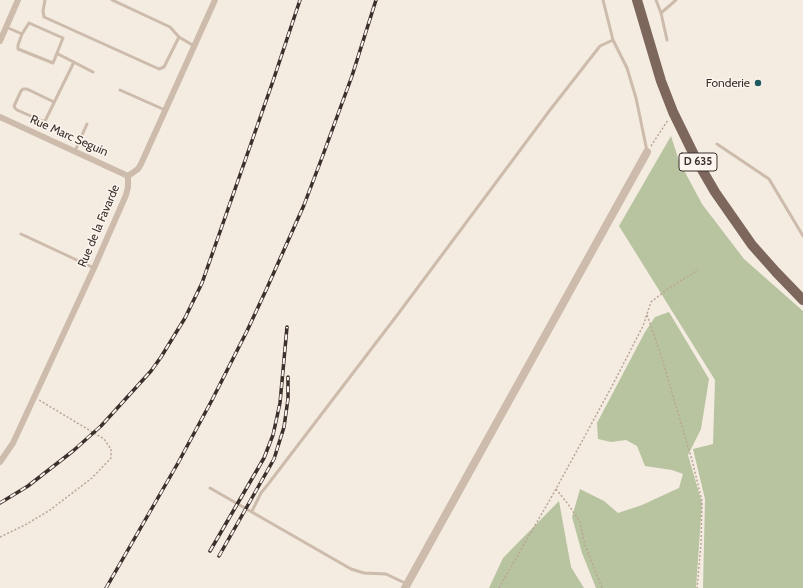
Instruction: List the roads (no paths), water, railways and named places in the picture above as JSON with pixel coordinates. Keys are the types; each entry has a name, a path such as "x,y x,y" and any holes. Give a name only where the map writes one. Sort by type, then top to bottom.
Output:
{"main road":[{"name":"D 635","path":"637,0 652,54 673,112 697,161 734,220 752,245 803,300"}],"street":[{"path":"0,41 18,0"},
{"name":"Rue de la Favarde","path":"0,462 13,443 94,268 126,195 128,176 138,169 141,164 215,0"},
{"name":"Rue Marc Seguin","path":"0,117 128,176"},
{"path":"406,586 648,152"}],"lane":[{"path":"45,0 42,12 44,17 159,69 164,67 179,37"},
{"path":"112,0 170,26 179,37 194,46"},
{"path":"603,0 613,40 627,68 634,90 648,152"},
{"path":"656,0 661,13 667,40"},
{"path":"661,13 676,0"},
{"path":"31,23 62,37 63,41 53,64 18,49 22,34 27,24 31,23"},
{"path":"6,26 22,34"},
{"path":"252,511 261,493 480,205 550,110 600,46 613,40"},
{"path":"58,54 93,72"},
{"path":"54,102 27,89 21,91 14,106 17,110 43,121 54,102 74,62"},
{"path":"120,90 165,110"},
{"path":"75,151 87,124"},
{"path":"717,144 769,179 803,236"},
{"path":"20,234 94,268"},
{"path":"210,488 351,569 364,573 386,574 406,586"}],"railway":[{"path":"0,503 28,486 73,451 101,426 151,371 185,318 202,283 300,0"},
{"path":"106,588 178,463 212,400 267,288 304,205 323,155 352,76 376,0"},
{"path":"210,551 264,458 273,435 280,403 287,327"},
{"path":"219,556 274,459 284,427 288,399 288,377"}],"place":[{"name":"Fonderie","path":"758,83"}]}
